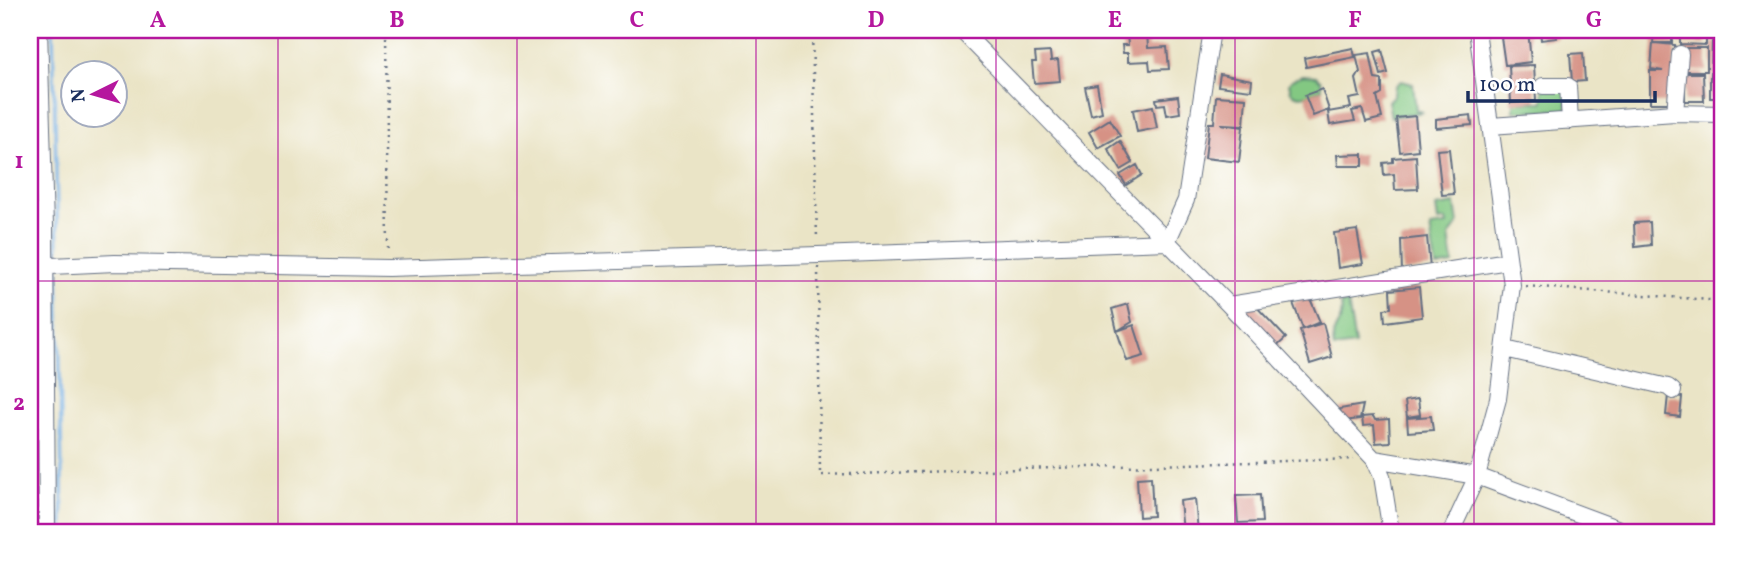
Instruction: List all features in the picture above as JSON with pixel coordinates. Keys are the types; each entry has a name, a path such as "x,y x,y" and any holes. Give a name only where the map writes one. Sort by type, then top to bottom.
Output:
{"street":[{"path":"39,30 35,50 37,225 46,266 38,371 37,476 47,532"},
{"path":"961,30 1229,304 1374,459 1382,476 1391,532"},
{"path":"1167,242 1186,200 1212,30"},
{"path":"1451,532 1477,476 1498,399 1512,285 1477,30"},
{"path":"1675,113 1680,54"},
{"path":"1543,86 1568,86 1570,121"},
{"path":"1490,126 1675,113 1722,114"},
{"path":"46,266 115,262 388,268 1167,242"},
{"path":"1229,304 1508,261"},
{"path":"1505,349 1668,387 1673,391"},
{"path":"1374,459 1477,476 1628,532"}],"path":[{"path":"386,30 388,268"},
{"path":"812,30 820,475 1374,459"},
{"path":"1512,285 1722,301"}],"green space":[{"path":"1303,75 1316,76 1321,81 1322,89 1302,96 1291,92 1289,83"},
{"path":"1401,81 1413,84 1416,110 1423,112 1391,117 1388,101 1394,95 1395,86"},
{"path":"1543,86 1567,86 1567,110 1514,111 1514,102 1543,102"},
{"path":"1455,204 1458,224 1449,236 1453,264 1436,267 1430,227 1447,225 1446,220 1438,221 1436,207"},
{"path":"1348,303 1355,345 1334,348 1334,334 1342,312 1341,304"}],"building":[{"path":"1500,30 1528,30 1531,62 1505,65"},
{"path":"1540,30 1555,30 1557,38 1541,40"},
{"path":"1654,30 1672,30 1672,43 1654,43 1675,45 1673,103 1650,103 1650,71 1663,71 1651,69"},
{"path":"1680,30 1706,30 1706,45 1680,44"},
{"path":"1147,32 1148,48 1167,47 1169,69 1150,70 1149,61 1128,62 1128,53 1123,53 1122,45 1128,45 1127,33"},
{"path":"1712,42 1722,42 1722,76 1711,76"},
{"path":"1353,48 1355,57 1306,67 1304,58"},
{"path":"1684,48 1707,48 1707,71 1684,71"},
{"path":"1382,50 1388,73 1381,75 1375,52"},
{"path":"1050,52 1051,61 1058,60 1060,81 1034,83 1032,62 1036,62 1035,53"},
{"path":"1370,53 1375,79 1382,80 1382,94 1377,97 1382,118 1366,122 1362,109 1352,111 1355,121 1330,125 1328,112 1351,108 1349,99 1360,97 1356,79 1360,72 1356,55"},
{"path":"1583,53 1585,81 1572,82 1570,54"},
{"path":"1534,65 1536,101 1511,103 1509,66"},
{"path":"1685,73 1703,73 1704,101 1685,101"},
{"path":"1220,74 1252,80 1251,90 1218,86"},
{"path":"1710,77 1722,77 1722,98 1710,98"},
{"path":"1097,85 1102,112 1091,115 1085,87"},
{"path":"1322,89 1329,110 1313,116 1305,95"},
{"path":"1178,96 1180,113 1167,115 1165,104 1157,105 1156,99"},
{"path":"1216,96 1246,98 1244,125 1221,124 1243,127 1239,162 1205,158 1209,123 1214,123"},
{"path":"1153,106 1157,128 1137,132 1133,110"},
{"path":"1471,115 1472,125 1436,128 1436,119"},
{"path":"1415,116 1418,150 1400,152 1396,118"},
{"path":"1110,119 1120,136 1098,148 1089,132"},
{"path":"1120,141 1133,163 1121,170 1108,149"},
{"path":"1449,149 1454,194 1442,195 1437,150"},
{"path":"1363,154 1363,166 1338,166 1337,155"},
{"path":"1416,156 1418,189 1395,190 1394,174 1384,175 1383,163 1393,162 1393,158"},
{"path":"1137,165 1142,175 1126,185 1120,175"},
{"path":"1650,222 1651,245 1635,247 1634,223"},
{"path":"1357,230 1363,264 1338,268 1334,233"},
{"path":"1427,237 1430,268 1402,272 1401,240"},
{"path":"1419,287 1422,317 1385,322 1384,309 1391,308 1390,290"},
{"path":"1309,296 1320,322 1303,329 1293,303"},
{"path":"1253,303 1286,338 1274,349 1241,314"},
{"path":"1128,304 1132,322 1117,331 1112,309"},
{"path":"1323,323 1332,357 1310,364 1300,330"},
{"path":"1134,325 1144,356 1127,361 1117,331"},
{"path":"1668,395 1682,397 1680,417 1666,415"},
{"path":"1418,399 1420,415 1407,417 1405,401"},
{"path":"1363,405 1360,419 1343,421 1340,409"},
{"path":"1373,416 1375,420 1389,419 1390,442 1376,443 1374,425 1363,426 1362,417"},
{"path":"1431,416 1433,430 1408,432 1407,418"},
{"path":"1151,477 1153,516 1139,517 1137,478"},
{"path":"1260,495 1262,522 1238,523 1236,496"},
{"path":"1195,499 1198,532 1183,532 1180,501"}],"waterway":[{"path":"53,30 58,262"},
{"path":"58,270 63,532"}]}
